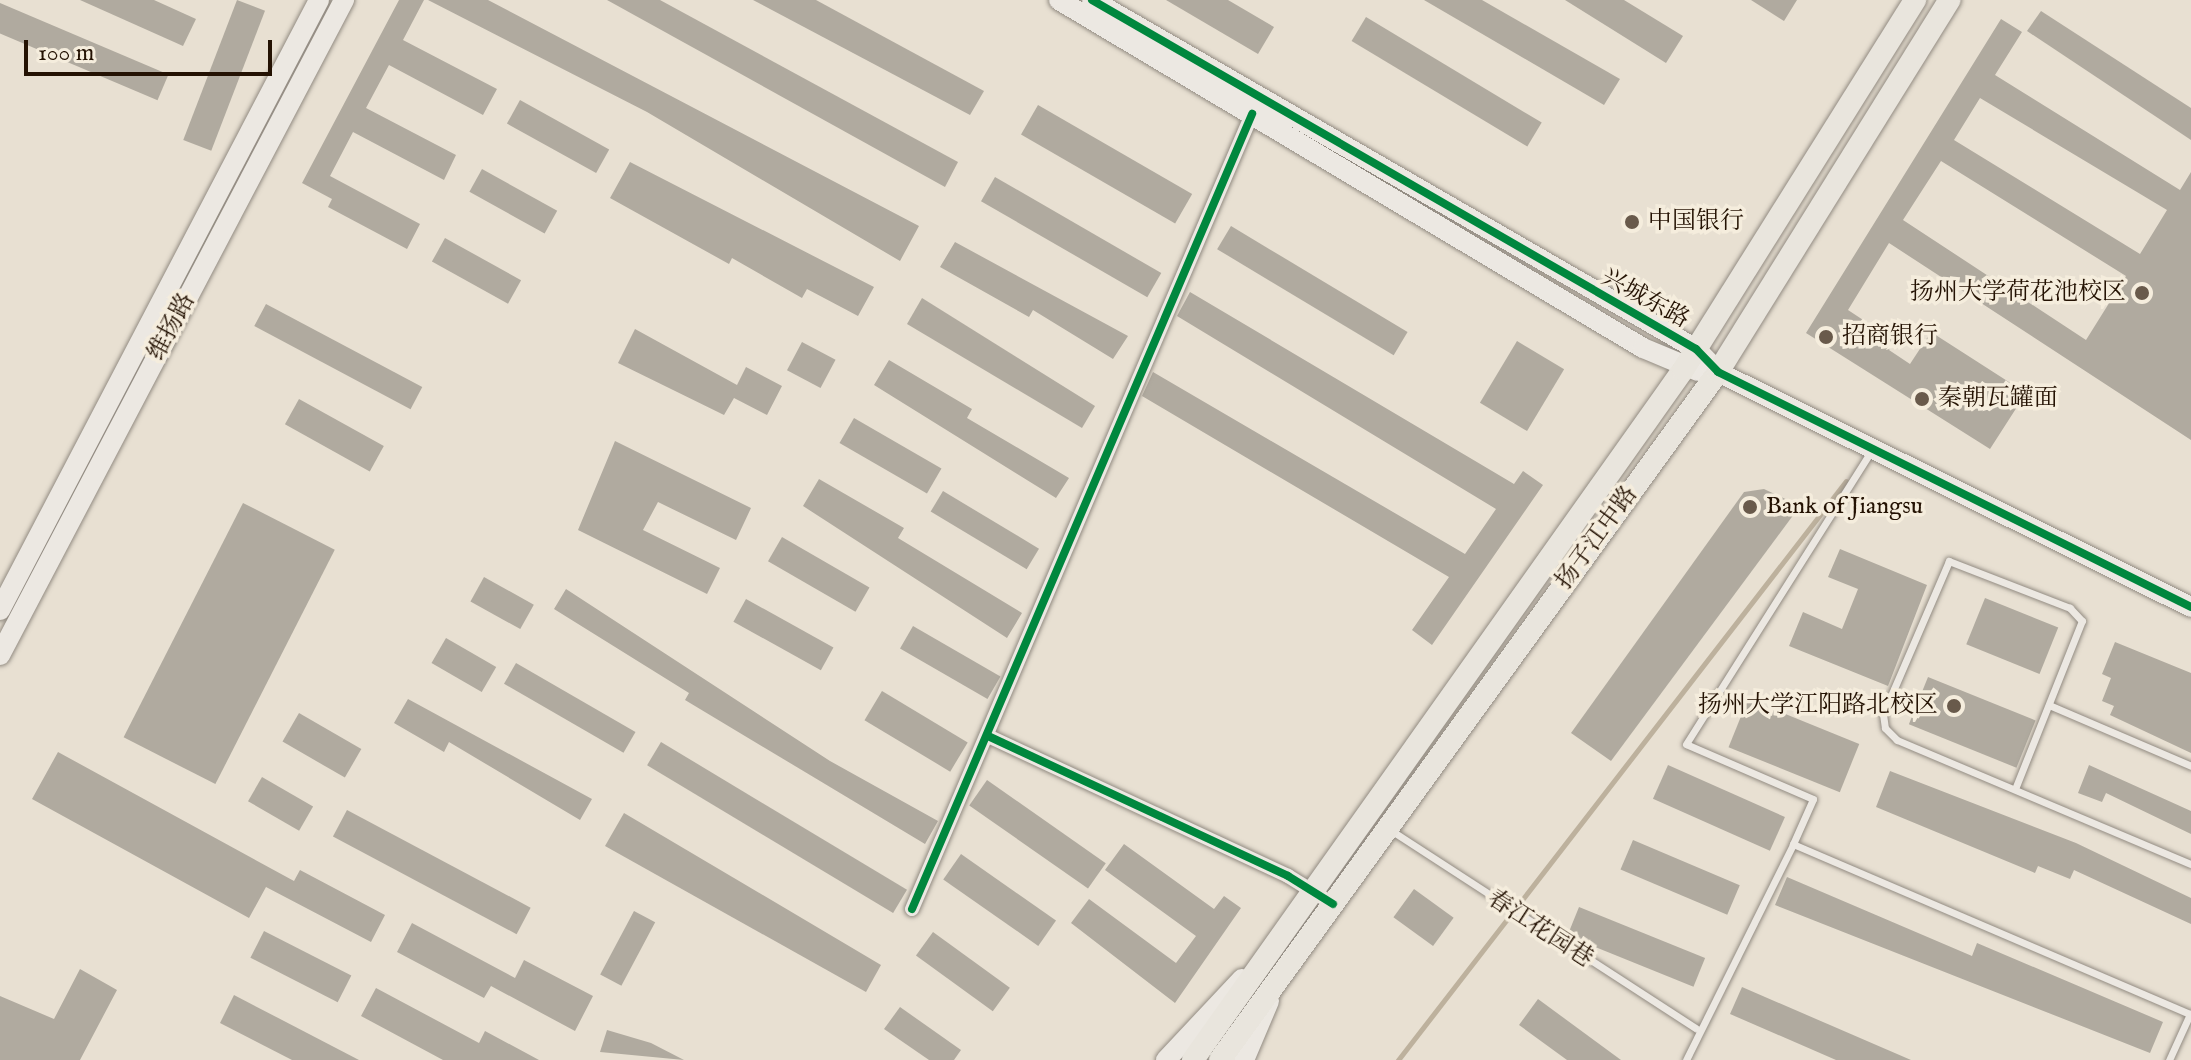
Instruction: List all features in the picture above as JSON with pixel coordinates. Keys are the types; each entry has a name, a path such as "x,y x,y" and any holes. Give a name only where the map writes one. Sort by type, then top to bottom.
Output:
{"main road":[{"name":"扬子江中路","path":"1220,1060 1313,890 1683,370 1915,0"},
{"name":"扬子江中路","path":"1193,1060 1274,962 1333,904 1718,372 1950,0"}],"street":[{"name":"维扬路","path":"0,610 319,0"},
{"name":"维扬路","path":"0,655 344,0"},
{"name":"兴城东路","path":"1059,0 1683,370 1718,372"},
{"name":"兴城东路","path":"1092,0 1696,349 1718,372 2191,607"},
{"path":"912,909 1252,114"},
{"path":"988,736 1313,890 1333,904"},
{"path":"1166,1060 1274,962"},
{"path":"1244,1060 1274,962"}],"lane":[{"path":"1686,1060 1696,1028 1793,844 1813,799 1686,744 1872,449"},
{"path":"2015,789 2082,621 2078,613 1949,561 1883,714 1885,728 2015,789 2191,864"},
{"path":"2049,705 2191,766"},
{"name":"春江花园巷","path":"1387,827 1523,919 1696,1028"},
{"path":"1793,844 2190,1014 2169,1060"}],"building":[{"path":"80,0 154,0 196,19 183,46"},
{"path":"237,0 265,11 211,151 183,140"},
{"path":"399,0 424,0 403,40 497,89 483,115 389,65 366,108 456,155 444,180 353,132 330,176 420,224 407,249 328,207 332,199 302,183"},
{"path":"428,0 488,0 919,226 900,261 647,112"},
{"path":"607,0 660,0 958,162 945,187"},
{"path":"753,0 816,0 984,91 970,115"},
{"path":"1166,0 1228,0 1274,27 1258,54"},
{"path":"1424,0 1482,0 1620,79 1604,105"},
{"path":"1565,0 1624,0 1683,36 1666,63"},
{"path":"1751,0 1797,0 1784,21"},
{"path":"0,3 168,75 158,100 0,33"},
{"path":"2041,11 2191,108 2191,140 2027,31"},
{"path":"1366,17 1542,123 1527,147 1352,41"},
{"path":"2001,19 2022,32 1995,75 2180,190 2191,172 2191,440 1889,243 1848,310 1895,341 1889,350 1910,364 1931,332 2026,393 1990,449 1806,333","holes":["1980,98 2167,210 2140,254 1954,140","1941,161 2126,276 2086,340 1903,220"]},
{"path":"520,100 609,149 596,173 507,124"},
{"path":"1038,105 1192,194 1175,223 1021,134"},
{"path":"630,162 874,287 858,316 807,289 802,298 732,258 729,264 610,198"},
{"path":"482,169 557,211 545,233 469,192"},
{"path":"995,177 1161,273 1147,297 981,201"},
{"path":"1231,226 1408,332 1394,355 1217,249"},
{"path":"445,238 521,280 508,304 432,262"},
{"path":"955,242 1128,336 1113,359 1033,310 1029,317 940,267"},
{"path":"1190,292 1514,484 1523,471 1543,485 1432,645 1412,630 1449,577 1142,396 1153,372 1465,554 1496,509 1177,316"},
{"path":"922,298 1095,406 1082,428 907,324"},
{"path":"266,304 422,387 411,409 254,326"},
{"path":"635,329 737,385 746,367 782,386 767,415 734,398 724,415 618,363"},
{"path":"1517,341 1564,369 1527,431 1480,403"},
{"path":"802,342 836,360 821,388 787,370"},
{"path":"889,360 972,409 967,418 1069,478 1056,498 874,385"},
{"path":"299,399 384,446 370,471 285,424"},
{"path":"854,418 941,469 927,494 840,443"},
{"path":"615,441 751,508 736,540 658,502 643,530 720,568 707,594 578,530"},
{"path":"819,479 904,528 898,538 1022,613 1007,638 803,506"},
{"path":"1764,489 1800,506 1611,761 1571,733 1744,492"},
{"path":"943,491 1039,549 1027,569 931,512"},
{"path":"243,503 335,550 215,784 124,737"},
{"path":"782,537 869,588 855,612 768,561"},
{"path":"1840,549 1927,585 1888,686 1789,646 1803,612 1842,629 1858,589 1828,577"},
{"path":"484,577 534,605 520,629 470,601"},
{"path":"566,589 830,761 938,821 925,844 685,700 689,693 554,609"},
{"path":"1985,598 2058,628 2040,674 1966,644"},
{"path":"746,599 833,647 821,670 733,622"},
{"path":"913,626 1000,676 987,699 900,649"},
{"path":"446,638 496,667 482,692 432,663"},
{"path":"2115,642 2191,673 2191,753 2110,715 2114,706 2102,701 2111,678 2102,674"},
{"path":"516,663 636,732 624,753 504,684"},
{"path":"1928,677 2036,720 2016,768 1909,724"},
{"path":"882,691 968,743 950,772 864,720"},
{"path":"408,699 592,799 580,820 449,742 444,752 394,723"},
{"path":"1748,699 1859,744 1840,792 1729,747"},
{"path":"299,713 361,749 345,778 282,742"},
{"path":"661,742 907,890 893,913 647,765"},
{"path":"58,752 294,881 300,870 385,915 371,942 266,887 249,918 32,799"},
{"path":"1668,765 1785,817 1770,851 1653,799"},
{"path":"2089,765 2191,811 2191,834 2106,793 2102,802 2078,793"},
{"path":"1890,771 2076,843 2191,898 2191,924 2074,870 2070,879 2038,866 2035,873 1876,807"},
{"path":"262,777 313,806 299,831 248,801"},
{"path":"987,780 1106,863 1088,889 969,805"},
{"path":"347,810 531,908 517,934 333,836"},
{"path":"624,813 881,965 866,992 605,846"},
{"path":"1633,840 1740,885 1727,915 1620,869"},
{"path":"1124,844 1214,909 1224,896 1241,908 1175,1003 1071,923 1089,899 1176,963 1196,936 1105,870"},
{"path":"961,854 1056,921 1038,946 943,879"},
{"path":"1787,877 1972,956 1977,943 2163,1022 2150,1053 1775,905"},
{"path":"1414,889 1454,918 1433,946 1393,917"},
{"path":"1579,907 1705,958 1693,987 1567,936"},
{"path":"634,911 655,922 621,986 600,975"},
{"path":"412,923 515,978 524,960 593,996 575,1031 491,986 484,998 397,952"},
{"path":"264,931 351,975 338,1002 250,958"},
{"path":"933,932 1010,988 993,1011 916,955"},
{"path":"80,969 117,990 80,1060 0,1060 0,996 54,1019"},
{"path":"1742,987 1911,1060 1836,1060 1730,1014"},
{"path":"376,988 479,1043 485,1031 539,1060 443,1060 361,1016"},
{"path":"234,995 359,1060 292,1060 220,1023"},
{"path":"1538,999 1621,1060 1567,1060 1519,1025"},
{"path":"900,1007 961,1050 954,1060 929,1060 884,1029"},
{"path":"607,1030 651,1043 684,1060 600,1052"}],"waterway":[{"path":"1398,1060 1846,481"}],"cycle path":[{"path":"1092,0 1696,349 1718,372 2191,607"},
{"path":"912,909 1252,114"},
{"path":"988,736 1288,876 1333,904"}],"place":[{"name":"中国银行","path":"1632,222"},
{"name":"扬州大学荷花池校区","path":"2142,293"},
{"name":"招商银行","path":"1826,337"},
{"name":"秦朝瓦罐面","path":"1922,399"},
{"name":"Bank of Jiangsu","path":"1750,507"},
{"name":"扬州大学江阳路北校区","path":"1954,706"}]}
